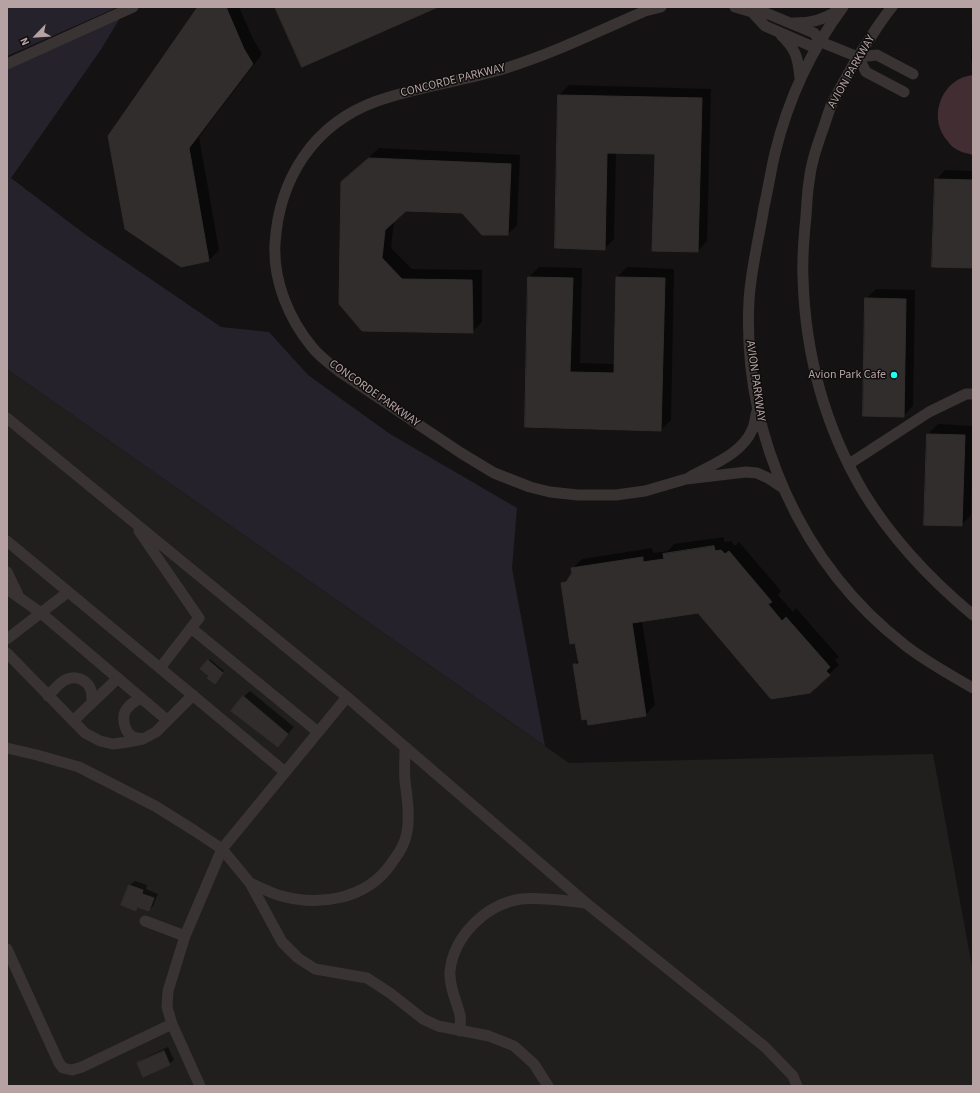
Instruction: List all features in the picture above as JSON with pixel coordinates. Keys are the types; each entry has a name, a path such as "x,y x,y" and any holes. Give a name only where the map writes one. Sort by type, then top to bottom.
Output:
{"street":[{"path":"7,64 133,7"},
{"name":"CONCORDE PARKWAY","path":"661,7 645,11 546,54 506,68 393,96 362,107 348,114 318,138 295,169 285,190 278,212 275,248 277,271 287,306 293,320 313,348 340,372 461,453 494,473 530,487 550,492 578,496 616,495 645,490 686,479 746,472 756,473 768,478 783,488"},
{"path":"735,7 752,12 766,13 814,33 821,42 858,57 877,56 913,74"},
{"path":"790,24 806,23 824,19 843,7"},
{"name":"AVION PARKWAY","path":"843,7 800,78 786,114 775,153 752,272 749,299 748,332 757,409 768,449 783,488 813,545 821,557 847,590 880,624 928,662 973,688"},
{"name":"AVION PARKWAY","path":"892,7 858,57 830,107 814,157 809,180 804,243 804,308 815,372 824,403 835,434 864,492 882,520 924,571 973,615"},
{"path":"752,12 765,26 778,32 812,46 821,42"},
{"path":"778,32 791,44 798,60 800,78"},
{"path":"858,57 866,72 904,92"},
{"path":"849,464 929,412 966,394 973,394"},
{"name":"CONCORDE PARKWAY","path":"686,479 733,452 746,442 753,429 757,409"},
{"path":"7,418 347,697 586,903 764,1047 793,1076 797,1086"},
{"path":"132,521 199,618 160,668"},
{"path":"7,541 285,772"},
{"path":"7,572 20,598"},
{"path":"7,590 41,613 167,720"},
{"path":"7,638 68,592"},
{"path":"191,628 318,732"},
{"path":"7,653 85,733 100,741 113,744 143,739 156,732 193,695"},
{"path":"48,696 64,680 79,678 87,684 91,691 92,703"},
{"path":"73,721 118,678"},
{"path":"200,1086 172,1024 167,1007 168,992 185,936 222,849 347,697"},
{"path":"141,698 130,705 125,712 123,721 126,730 132,737 143,739"},
{"path":"250,882 278,895 302,899 323,900 357,893 384,875 402,849 407,834 409,812 405,779 405,747"},
{"path":"7,748 79,767 155,806 222,849 250,882 282,942 298,958 315,969 367,978 390,993 423,1019 438,1026 489,1036 514,1046 534,1064 548,1086"},
{"path":"460,1031 460,1017 451,987 450,971 454,956 461,941 472,926 486,913 502,905 520,899 542,898 586,903"},
{"path":"145,921 185,936"},
{"path":"7,949 59,1063 63,1068 72,1070 82,1067 172,1024"}],"shaded area":[{"path":"11,7 118,7 7,56 7,9"},
{"path":"124,11 102,48 11,178 86,235 221,327 269,332 308,375 390,434 517,508 512,568 545,746 7,369 7,64"},
{"path":"973,75 973,155 955,149 945,138 940,129 938,108 946,90 962,78"},
{"path":"7,369 569,763 933,754 973,972 973,1086 7,1086"}],"building":[{"path":"199,7 226,7 244,49 253,64 189,148 209,261 181,267 125,229 108,136"},
{"path":"275,7 438,7 302,67"},
{"path":"558,95 702,98 698,252 652,251 655,154 607,153 605,250 555,248"},
{"path":"369,158 511,164 508,235 482,235 462,213 406,211 385,230 382,258 402,279 472,280 473,333 362,331 339,304 341,182"},
{"path":"935,179 973,180 973,268 932,267"},
{"path":"528,277 573,278 570,372 614,373 616,277 665,278 661,431 525,427"},
{"path":"865,298 906,299 904,417 863,416"},
{"path":"927,434 965,435 962,526 924,525"},
{"path":"714,546 715,551 721,550 725,554 729,551 772,602 768,604 782,621 786,617 830,667 826,671 830,675 810,693 771,699 698,613 632,623 646,716 588,725 587,719 582,720 573,664 579,664 575,643 570,644 561,583 566,582 572,573 571,568 643,557 643,562 664,559 663,554"},
{"path":"208,660 223,673 215,684 207,678 209,676 200,669"},
{"path":"243,696 288,734 278,747 231,711"},
{"path":"129,885 143,890 142,894 154,898 149,911 137,907 136,911 121,905"},
{"path":"164,1051 170,1065 143,1077 137,1063"}],"place":[{"name":"Avion Park Cafe","path":"894,375"}]}
